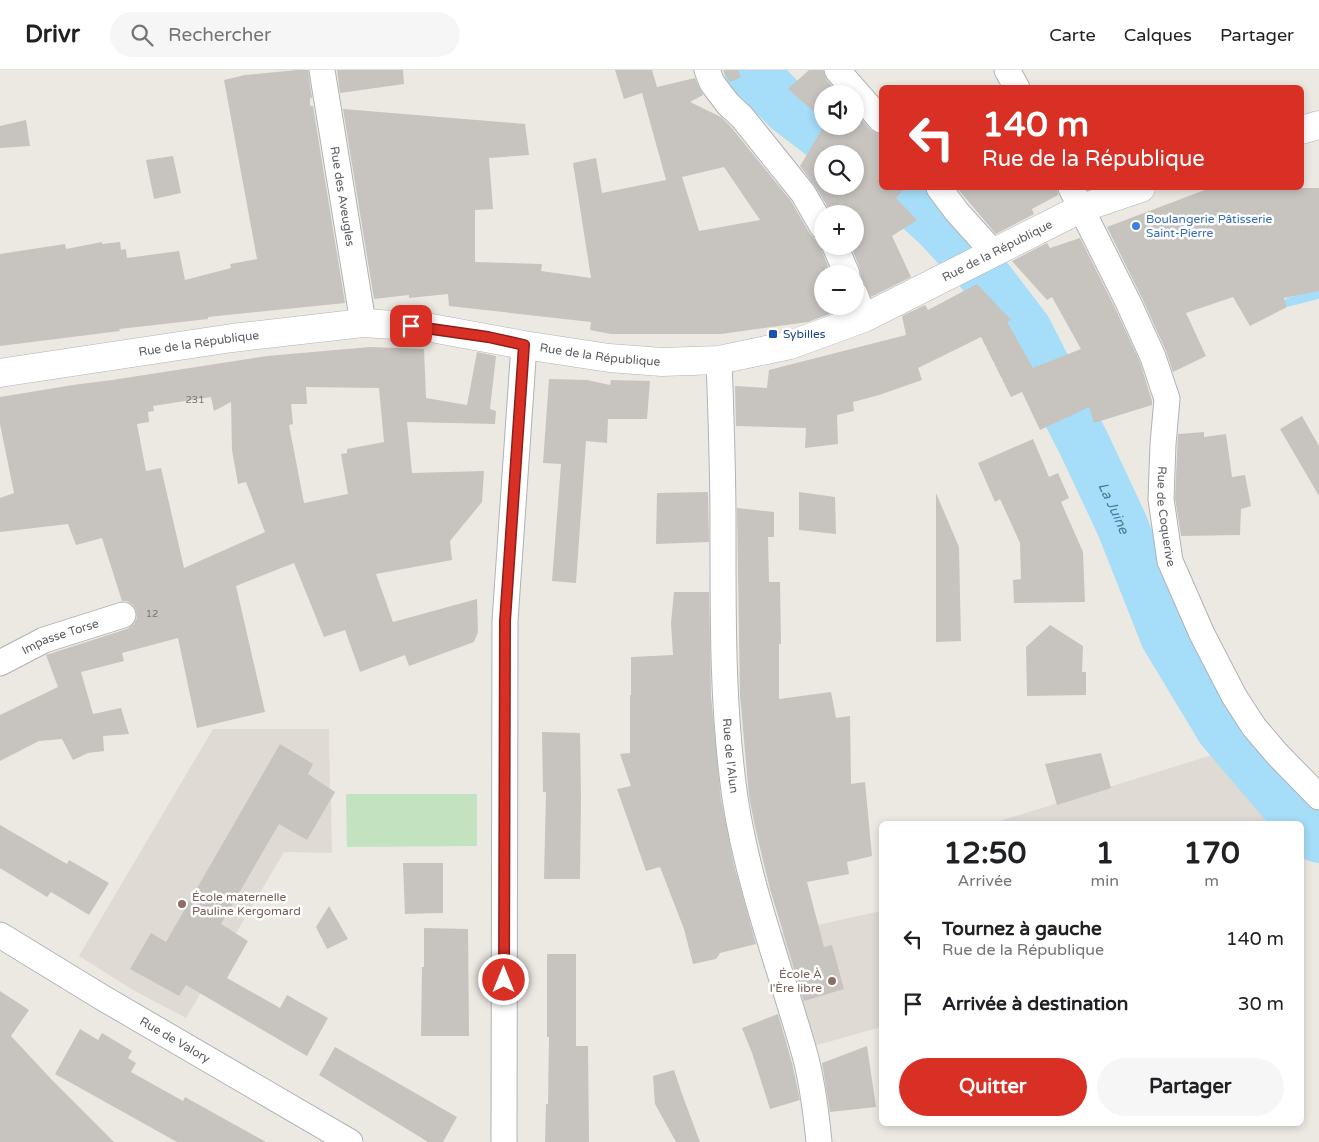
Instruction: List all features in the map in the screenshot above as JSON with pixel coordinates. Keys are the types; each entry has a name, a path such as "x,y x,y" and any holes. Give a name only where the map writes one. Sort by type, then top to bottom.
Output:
{"street":[{"name":"Rue des Aveugles","path":"322,70 364,323"},
{"path":"707,70 712,83 728,104 742,117 802,193 814,213"},
{"path":"837,70 879,118"},
{"path":"1007,70 1015,85"},
{"path":"1304,129 1319,124"},
{"path":"941,190 994,253"},
{"name":"Rue de la République","path":"864,305 959,271 994,253 1077,198 1128,190"},
{"name":"Rue de Coquerive","path":"1077,198 1153,357 1167,399 1161,499 1170,561 1202,634 1234,696 1254,726 1277,754 1319,797"},
{"name":"Rue de la République","path":"0,373 223,339 364,323 426,327 609,358 662,362 719,360 790,345 844,315"},
{"path":"504,1142 505,621 524,345"},
{"name":"Rue de l'Alun","path":"719,360 723,512 723,636 728,726 735,797 744,849 767,936 804,1049 816,1113 819,1142"},
{"name":"Impasse Torse","path":"0,663 44,640 123,615"},
{"name":"Rue de Valory","path":"0,935 103,998 350,1142"}],"shaded area":[{"name":"École maternelle Pauline Kergomard","path":"213,729 329,729 330,789 335,792 331,800 332,853 284,852 186,1018 133,990 79,956"},
{"path":"1225,751 1286,821 1000,821"},
{"path":"1304,840 1315,855 1304,860"},
{"name":"École À l'Ère libre","path":"879,911 879,1028 803,1049 767,936"}],"green space":[{"path":"346,794 477,794 477,846 347,847"}],"building":[{"path":"308,70 312,98 310,98 310,106 313,106 345,303 208,317 208,319 119,329 120,331 0,346 0,254 65,244 66,249 102,242 102,244 120,242 121,250 126,249 127,258 179,251 185,280 231,268 230,264 257,259 224,80 245,75"},
{"path":"337,70 403,70 404,84 340,93"},
{"path":"615,70 652,70 657,87 695,78 703,95 690,102 721,117 731,127 791,201 814,238 814,255 824,255 827,265 814,265 814,315 826,315 808,322 721,334 611,334 590,330 591,322 449,306 448,294 409,298 409,295 374,299 343,109 525,124 529,155 489,158 493,209 475,210 475,262 542,264 541,271 591,278 573,163 596,158 602,193 666,180 642,93 624,99","holes":["724,167 760,220 699,231 682,177"]},
{"path":"738,70 741,77 730,82 723,71"},
{"path":"809,70 823,70 826,79 831,85 814,85 814,112 788,89"},
{"path":"26,120 30,146 0,148 0,126"},
{"path":"864,122 871,130 879,134 879,190 903,190 896,198 917,220 892,236 911,277 871,297 864,283 864,265 858,265 855,255 864,255 864,205 827,205 820,195 864,195 864,145 814,145 814,185 800,166 819,135 864,135"},
{"path":"173,156 181,193 154,199 146,160"},
{"path":"1304,188 1319,188 1319,291 1284,298 1287,307 1250,326 1233,297 1186,313 1206,356 1173,372 1166,351 1142,298 1107,227 1205,190 1304,190"},
{"path":"959,190 1057,190 1058,195 1032,209 1034,214 996,234"},
{"path":"1080,238 1140,362 1152,405 1094,423 1089,407 1040,430 1022,392 1011,397 981,337 918,368 922,380 853,402 854,411 837,415 838,444 805,448 806,428 736,426 735,386 767,388 769,370 906,335 902,316 925,305 928,310 977,284 1011,320 1007,322 1033,368 1081,349 1052,297 1047,300 1012,261 1047,243 1050,248"},
{"path":"370,347 424,349 426,398 467,405 477,352 496,356 490,409 496,411 495,424 407,422 412,473 484,471 482,502 450,541 452,560 376,574 393,622 477,599 478,632 474,642 409,666 405,655 360,672 345,630 324,637 294,563 236,586 265,712 197,728 178,638 122,653 124,661 81,672 93,714 121,708 129,734 103,736 104,751 88,753 73,760 62,739 39,741 0,761 0,715 58,687 46,655 127,629 134,624 137,618 133,605 127,601 122,601 102,538 76,545 68,524 0,532 0,498 14,493 0,424 0,397 267,356","holes":["306,387 379,388 384,442 347,449 347,453 341,454 348,494 304,503 289,425 293,424 291,404 307,404","211,397 214,411 231,402 232,450 238,484 246,482 265,532 184,568 161,468 146,471 137,424 149,422 148,412 154,411 153,406"]},
{"path":"549,379 587,380 610,385 611,380 650,381 647,419 608,419 607,443 586,441 576,583 552,581 561,464 543,463"},
{"path":"1302,416 1319,446 1319,496 1280,429"},
{"path":"1204,432 1204,437 1226,434 1232,477 1245,475 1251,506 1241,509 1240,535 1181,536 1175,498 1178,434"},
{"path":"1033,439 1049,477 1058,473 1069,498 1061,502 1083,552 1085,602 1014,603 1013,580 1021,579 1020,543 1000,499 995,502 978,463"},
{"path":"708,492 709,542 656,544 657,493"},
{"path":"799,492 835,497 836,534 799,530"},
{"path":"936,493 959,547 961,641 936,642"},
{"path":"737,508 774,512 774,537 768,537 769,582 780,582 781,644 779,644 779,699 831,692 836,718 850,716 851,784 865,782 872,856 847,862 849,874 807,882 824,947 832,945 844,989 804,1001 770,889 749,796 740,695"},
{"path":"674,592 709,592 711,696 721,800 734,865 756,944 720,953 716,959 693,964 684,929 660,867 646,871 617,789 631,786 620,754 630,753 631,657 673,655 671,623"},
{"path":"1050,625 1083,646 1082,672 1086,672 1086,695 1027,696 1026,647"},
{"path":"542,732 580,733 580,879 544,879 546,792 543,792"},
{"path":"280,744 313,764 308,774 335,792 307,840 279,824 221,924 248,941 227,978 280,1008 287,995 328,1018 307,1056 186,985 179,996 130,969 151,933 166,942"},
{"path":"1101,753 1111,788 1057,805 1045,764"},
{"path":"0,825 67,864 69,860 109,883 89,915 51,892 47,897 0,868"},
{"path":"403,863 443,863 443,913 405,914"},
{"path":"329,906 348,939 327,949 316,927"},
{"path":"424,928 468,929 469,1036 421,1036"},
{"path":"547,954 576,954 576,1046 588,1046 589,1142 545,1142 546,1104 548,1104 549,1037 547,1037"},
{"path":"0,991 29,1010 11,1036 114,1142 0,1142"},
{"path":"778,1014 800,1100 770,1109 742,1028"},
{"path":"80,1029 98,1040 102,1033 132,1051 128,1058 136,1063 131,1072 183,1101 185,1097 266,1142 177,1142 55,1074"},
{"path":"867,1046 876,1107 830,1112 822,1063"},
{"path":"335,1047 457,1117 443,1142 428,1142 319,1075"},
{"path":"674,1070 700,1142 676,1142 655,1104 653,1076"}],"waterway":[{"name":"La Juine","path":"750,70 789,109 836,145"},
{"name":"La Juine","path":"899,190 938,225 981,271 1026,330 1085,446 1122,525 1166,636 1222,729 1300,821"},
{"path":"1289,302 1319,294"},
{"name":"La Juine","path":"1304,825 1319,837"}],"place":[{"name":"Boulangerie Pâtisserie Saint-Pierre","path":"1136,226"},
{"name":"Sybilles","path":"773,334"},
{"name":"École maternelle Pauline Kergomard","path":"182,904"},
{"name":"École À l'Ère libre","path":"832,981"}],"route":[{"path":"411,326 488,337 524,345 505,621 504,980"}]}
